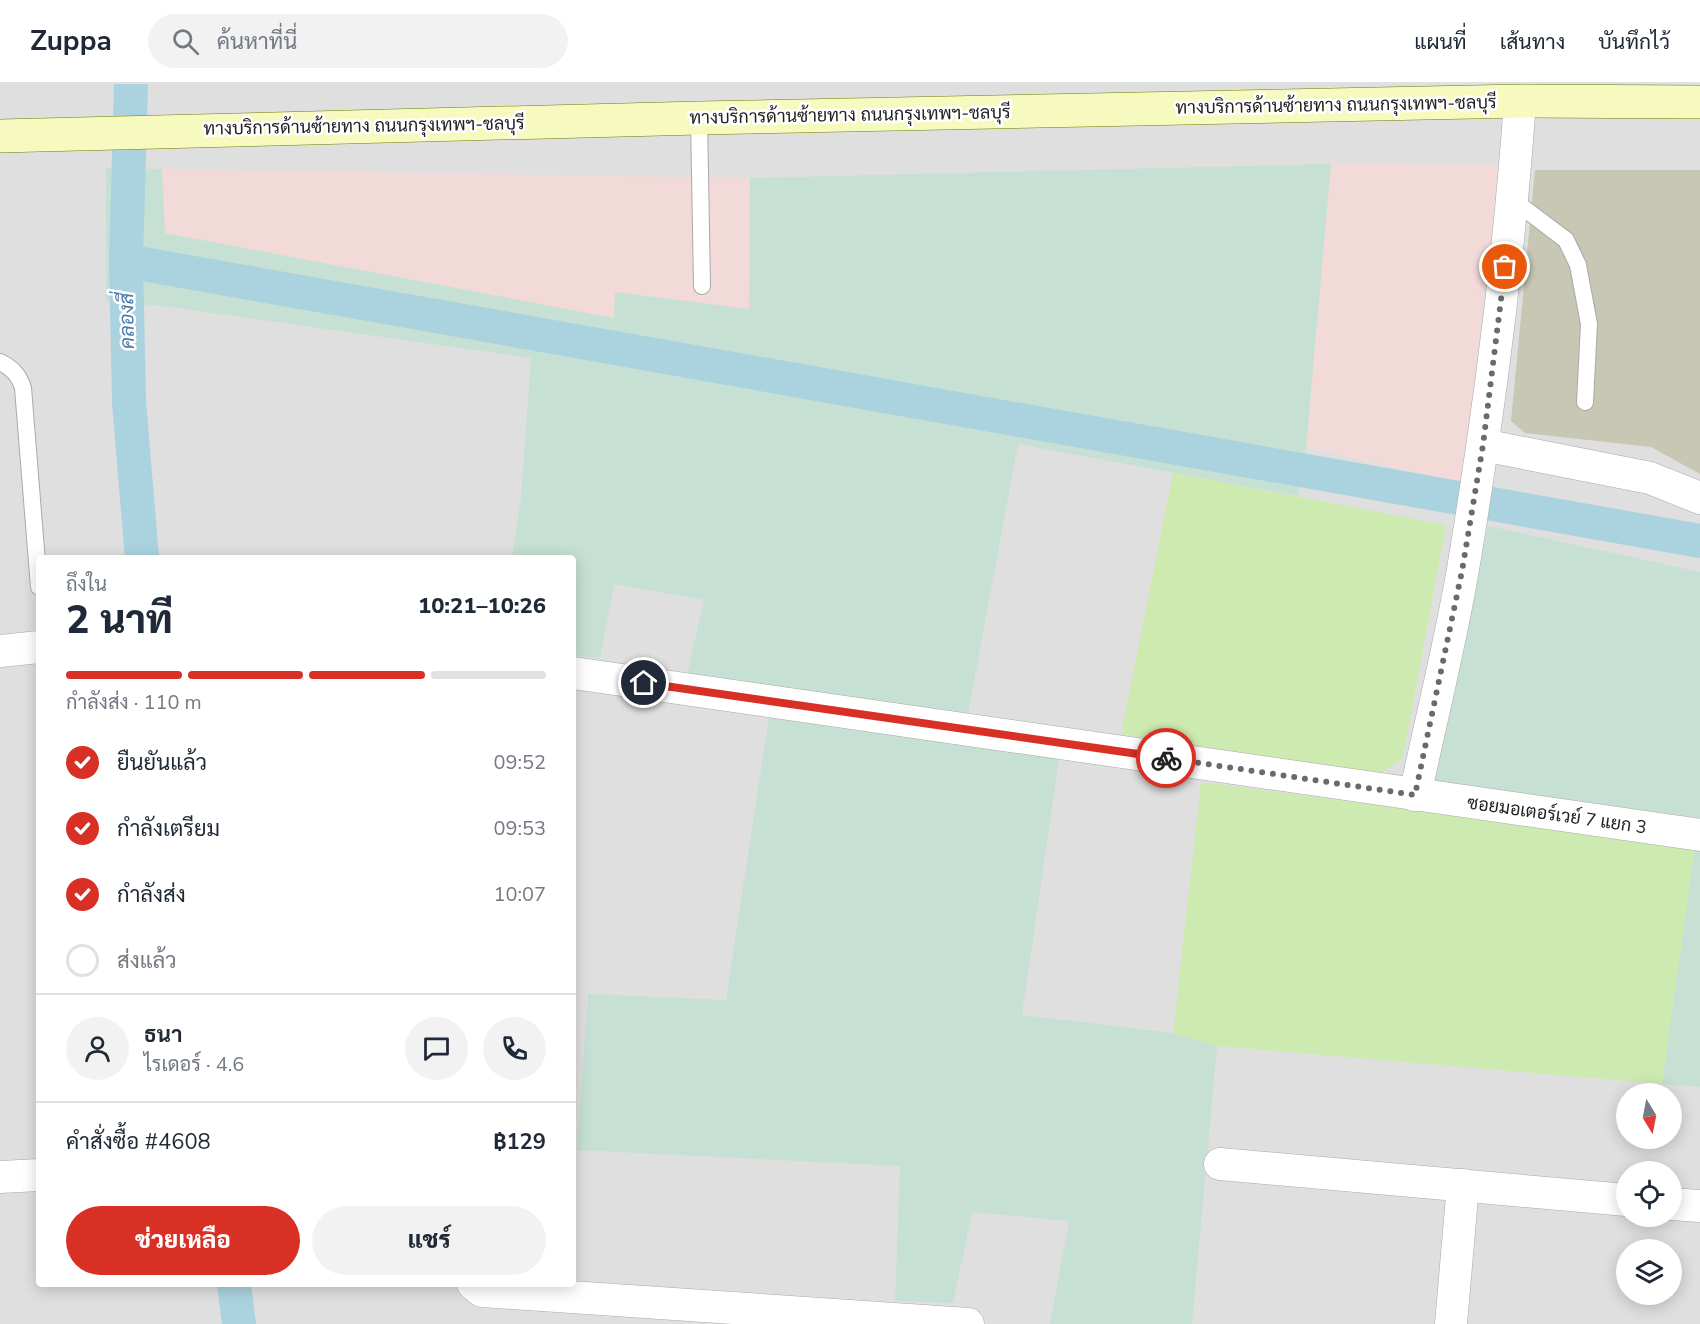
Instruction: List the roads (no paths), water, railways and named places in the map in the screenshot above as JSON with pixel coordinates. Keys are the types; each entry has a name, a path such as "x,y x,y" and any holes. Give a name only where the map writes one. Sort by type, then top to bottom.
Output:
{"main road":[{"name":"ทางบริการด้านซ้ายทาง ถนนกรุงเทพฯ-ชลบุรี","path":"0,136 699,118 1520,101 1700,102"}],"street":[{"path":"1415,795 1465,553 1481,454 1513,200 1520,101"},
{"path":"1481,454 1650,478 1700,498"},
{"path":"0,651 36,647"},
{"name":"ซอยมอเตอร์เวย์ 7 แยก 3","path":"576,673 1700,835"},
{"path":"1220,1164 1616,1199"},
{"path":"0,1177 36,1175"},
{"path":"1450,1324 1463,1185"},
{"path":"1682,1204 1700,1206"},
{"path":"476,1287 482,1292 968,1324"}],"lane":[{"path":"699,118 702,286"},
{"path":"1513,200 1566,240 1578,265 1589,324 1585,402"},
{"path":"0,362 13,370 23,388 36,555"}],"waterway":[{"name":"คลองสี่","path":"131,84 126,261 129,402 142,555"},
{"path":"126,261 1700,541"},
{"name":"คลองสี่","path":"234,1287 239,1324"}]}
